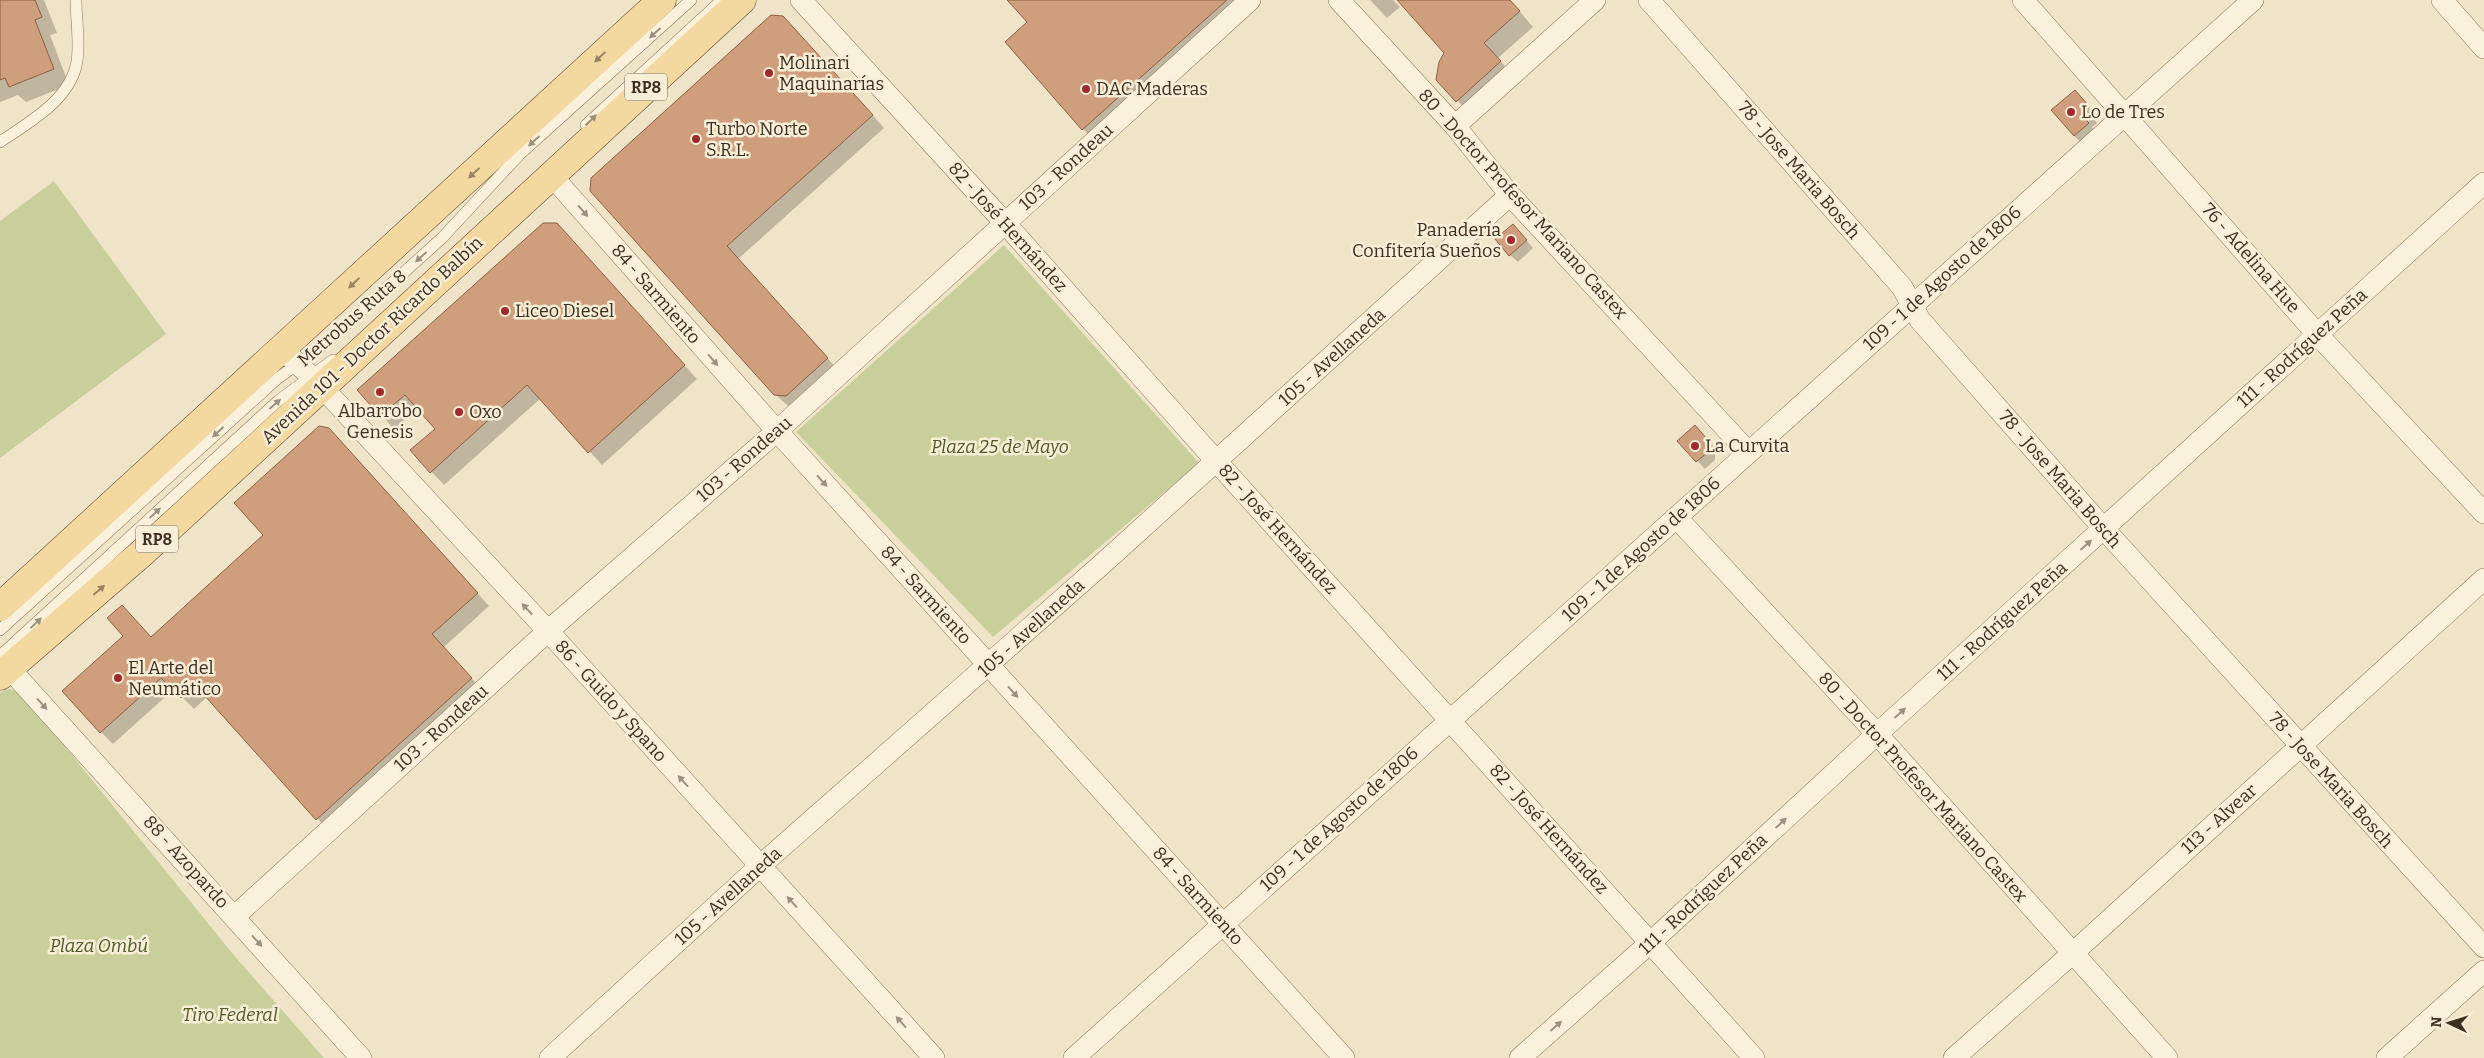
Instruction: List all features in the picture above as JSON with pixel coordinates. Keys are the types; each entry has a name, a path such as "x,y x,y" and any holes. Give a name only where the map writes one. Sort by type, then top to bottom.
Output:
{"main road":[{"name":"Avenida 101 - Doctor Ricardo Balbín","path":"3,667 142,552 303,369 662,0"},
{"name":"Avenida 101 - Doctor Ricardo Balbín","path":"0,607 303,369 549,168 742,0"}],"street":[{"name":"82 - José Hernández","path":"801,0 1005,223 1217,462 1451,719 1754,1058"},
{"name":"103 - Rondeau","path":"235,916 548,631 776,431 1250,0"},
{"name":"80 - Doctor Profesor Mariano Castex","path":"1339,0 1455,126 1510,195 1748,452"},
{"path":"1455,126 1595,0"},
{"name":"78 - Jose Maria Bosch","path":"1649,0 1902,287 1920,320 2104,529 2484,948"},
{"name":"76 - Adelina Hue","path":"2023,0 2317,334 2484,512"},
{"name":"109 - 1 de Agosto de 1806","path":"1074,1058 1222,923 1677,518 1911,305 2253,0"},
{"path":"2442,0 2484,48"},
{"name":"84 - Sarmiento","path":"549,168 776,431 1344,1058"},
{"name":"111 - Rodríguez Peña","path":"1520,1058 1650,943 1877,734 2484,183"},
{"name":"105 - Avellaneda","path":"550,1058 760,866 1217,462 1510,195"},
{"name":"86 - Guido y Spano","path":"303,369 548,631 934,1058"},
{"name":"80 - Doctor Profesor Mariano Castex","path":"1677,518 1877,734 2167,1058"},
{"name":"113 - Alvear","path":"1954,1058 2073,953 2484,578"},
{"name":"88 - Azopardo","path":"3,667 235,916 361,1058"},
{"path":"2387,1058 2484,971"}],"lane":[{"path":"0,142 57,101 71,80 77,61 76,0"},
{"name":"Metrobus Ruta 8","path":"303,369 319,348 442,238 520,154 691,0"},
{"path":"576,135 722,0"},
{"name":"Metrobus Ruta 8","path":"0,630 278,378 342,352 549,168"},
{"name":"Metrobus Ruta 8","path":"0,615 85,551"}],"green space":[{"path":"54,181 166,334 0,458 0,221"},
{"name":"Plaza 25 de Mayo","path":"1004,245 1199,463 993,637 796,432"},
{"name":"Plaza Ombú","path":"9,689 21,692 232,953 324,1058 0,1058 0,693"}],"building":[{"path":"0,0 35,0 42,17 35,20 54,69 9,87 5,78 0,80"},
{"name":"DAC Maderas","path":"1007,0 1227,0 1082,130 1005,42 1027,22"},
{"path":"1397,0 1510,0 1520,11 1484,43 1501,61 1456,102 1436,80 1439,62 1444,53"},
{"path":"771,15 783,16 873,115 727,246 828,358 786,396 774,395 590,191 591,178"},
{"name":"Lo de Tres","path":"2075,90 2088,105 2084,108 2090,114 2085,119 2089,123 2074,136 2051,110"},
{"path":"543,223 557,223 685,365 588,453 527,385 430,473 410,450 435,429 405,395 380,416 357,390"},
{"name":"Panadería Confitería Sueños","path":"1513,224 1527,240 1509,256 1495,239"},
{"name":"La Curvita","path":"1695,425 1707,439 1708,452 1696,462 1677,441"},
{"path":"319,426 329,428 478,593 432,634 472,678 316,820 195,685 181,698 161,678 100,733 62,691 123,636 107,618 122,605 151,637 263,535 234,503"}],"place":[{"name":"Molinari Maquinarías","path":"769,73"},
{"name":"DAC Maderas","path":"1086,89"},
{"name":"Lo de Tres","path":"2071,112"},
{"name":"Turbo Norte S.R.L.","path":"696,139"},
{"name":"Panadería Confitería Sueños","path":"1511,240"},
{"name":"Liceo Diesel","path":"505,311"},
{"name":"Albarrobo Genesis","path":"380,392"},
{"name":"Oxo","path":"459,412"},
{"name":"La Curvita","path":"1695,446"},
{"name":"El Arte del Neumático","path":"118,678"}],"park label":[{"name":"Tiro Federal","path":"230,1015"}]}
